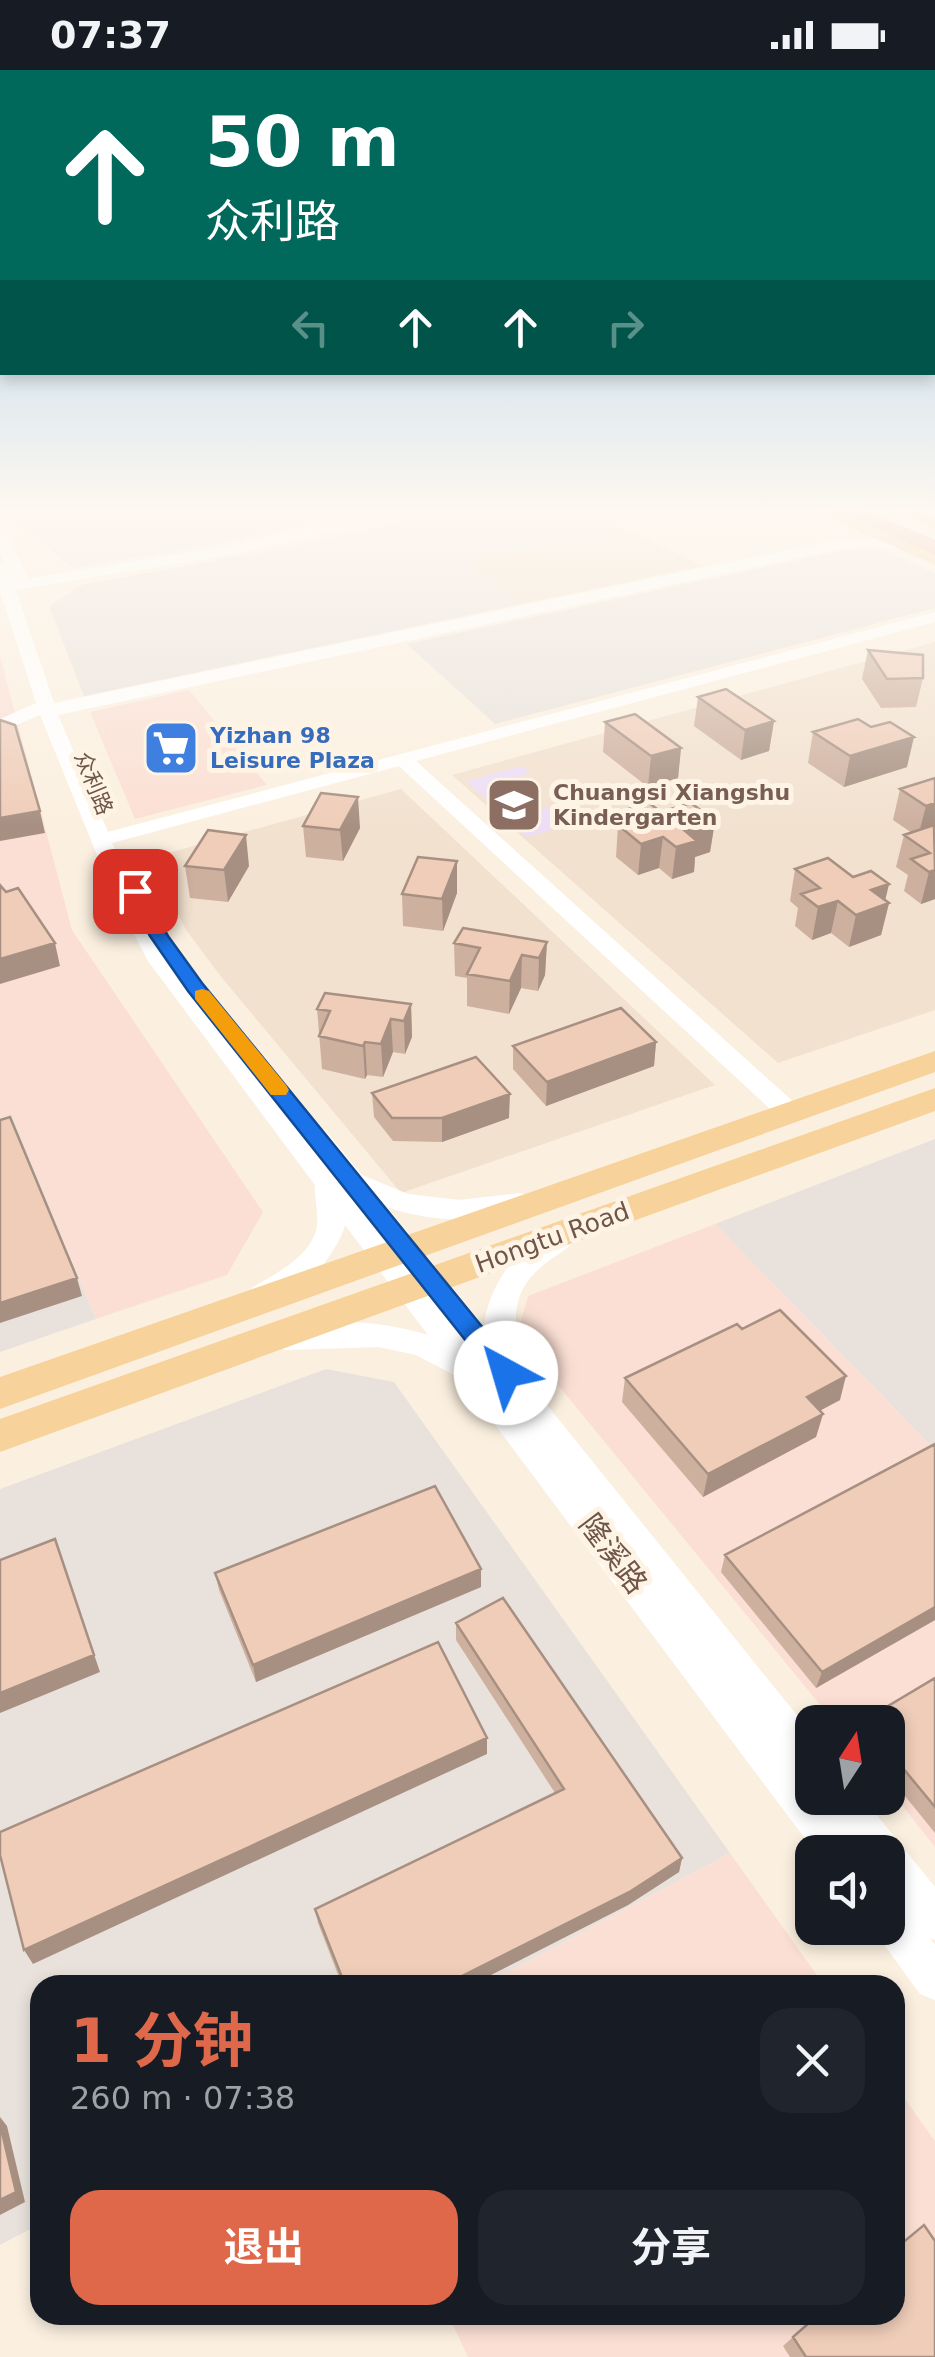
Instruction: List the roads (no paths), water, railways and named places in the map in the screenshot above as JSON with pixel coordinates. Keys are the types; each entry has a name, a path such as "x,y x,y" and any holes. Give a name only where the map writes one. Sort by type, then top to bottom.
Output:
{"main road":[{"name":"Hongtu Road","path":"0,1393 935,1061"},
{"name":"Hongtu Road","path":"0,1436 935,1098"}],"street":[{"name":"众利路","path":"21,614 53,709 111,847 172,956 397,1253"},
{"path":"0,726 53,709 508,614"},
{"path":"111,847 935,617"},
{"path":"410,766 935,633"},
{"path":"410,766 790,1113"},
{"path":"240,1309 286,1281 312,1260 332,1236 334,1173 409,1206 442,1211 484,1209 556,1196"},
{"path":"259,1343 322,1334 372,1335 422,1344 495,1378 496,1314 504,1290 546,1247 574,1230"},
{"name":"隆溪路","path":"397,1253 795,1742"},
{"name":"隆溪路","path":"495,1378 827,1835"},
{"path":"853,1815 869,1835"},
{"path":"905,1881 935,1920"},
{"path":"905,1939 935,1979"}],"place":[{"name":"Yizhan 98 Leisure Plaza","path":"171,748"},
{"name":"Chuangsi Xiangshu Kindergarten","path":"514,805"}]}
